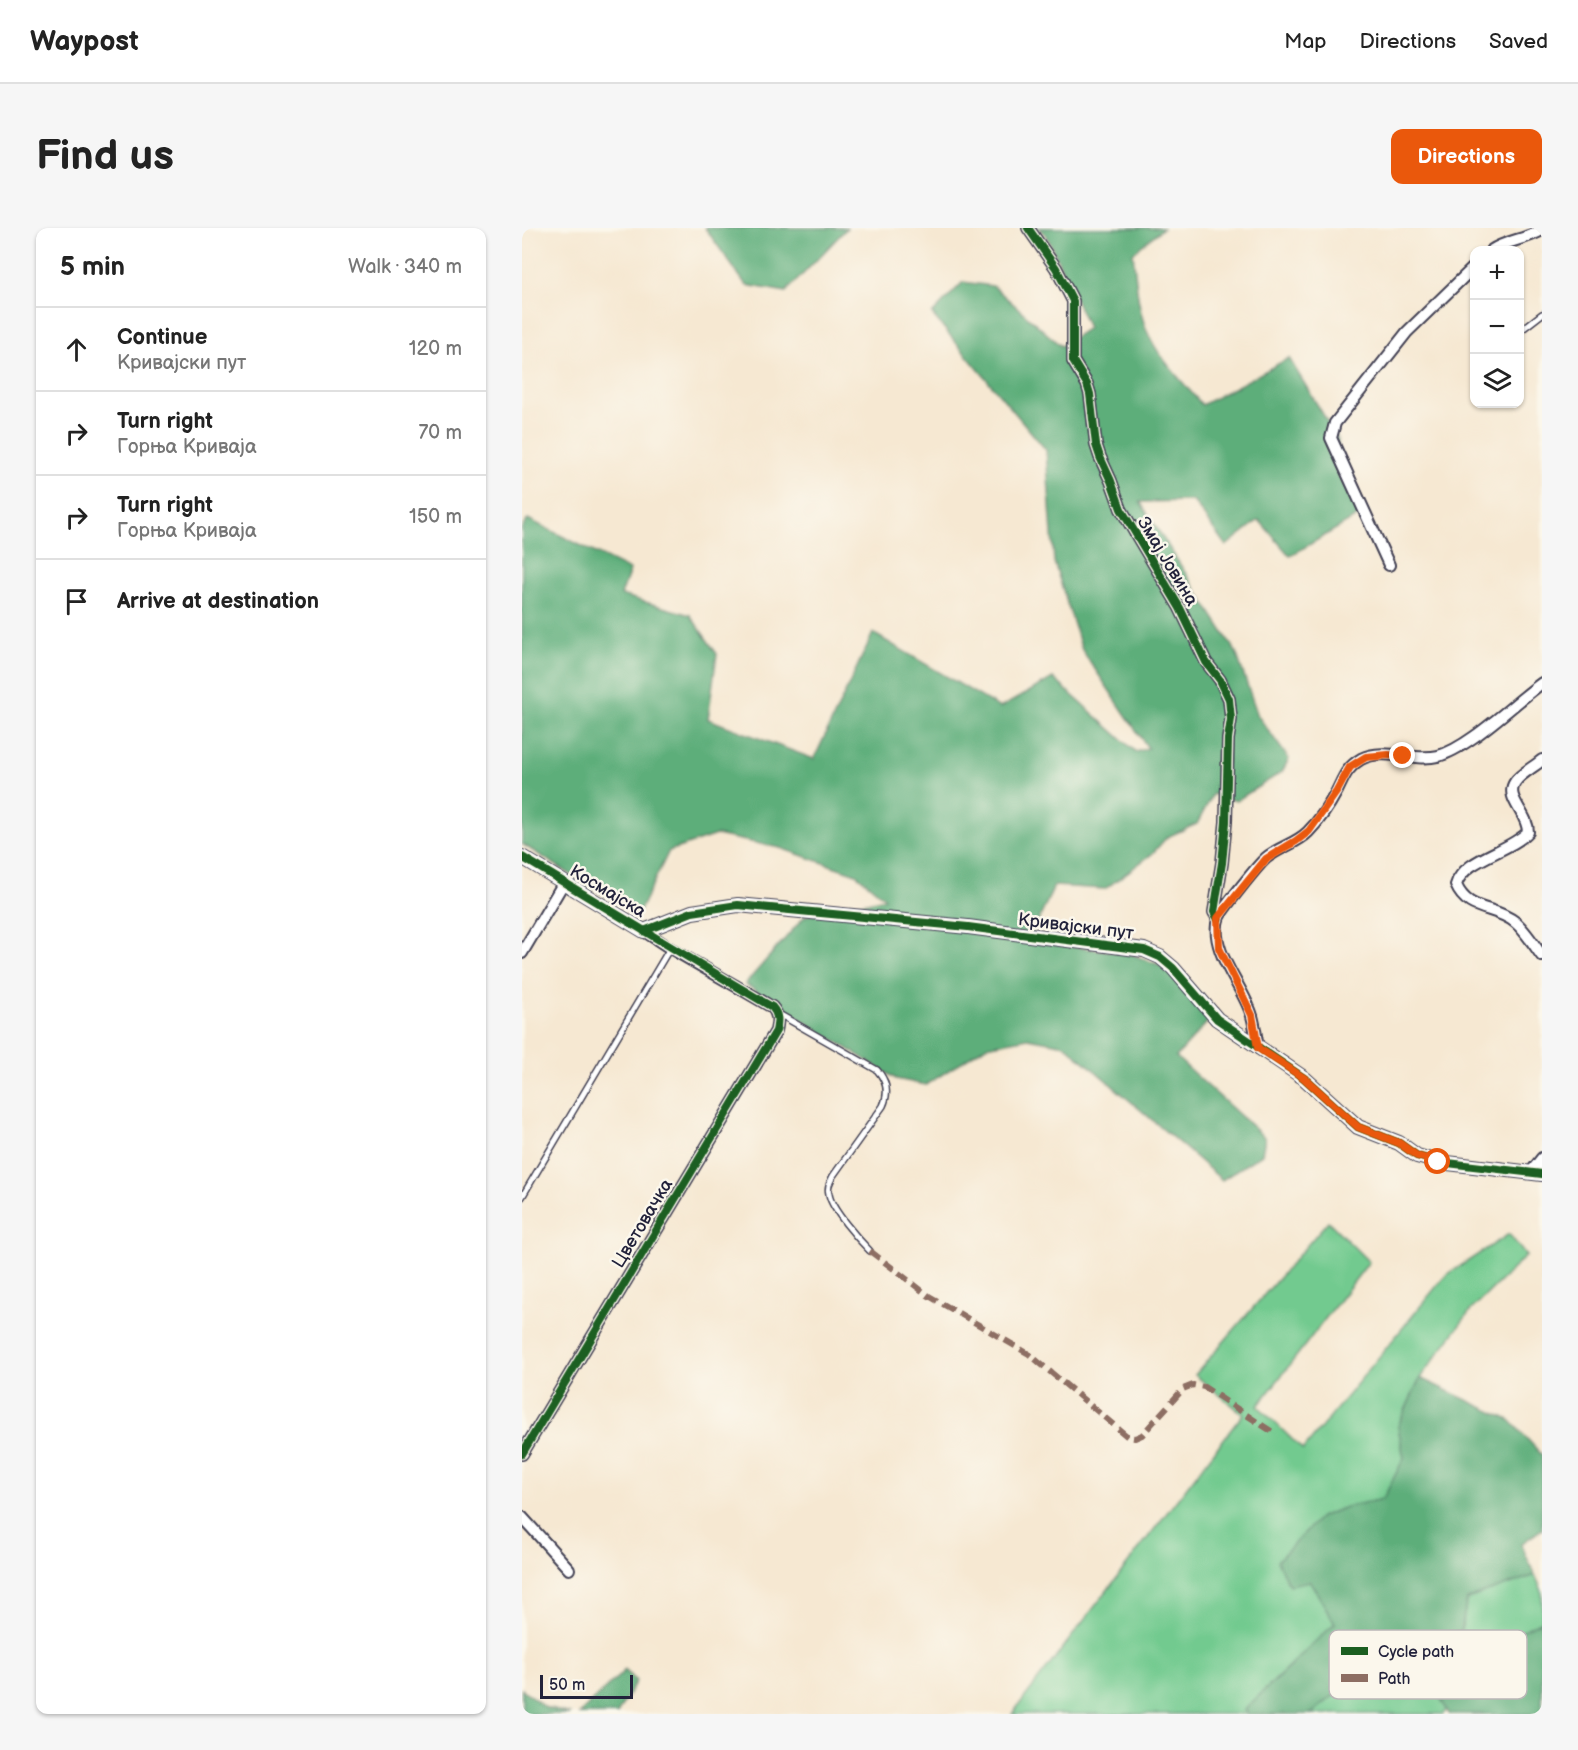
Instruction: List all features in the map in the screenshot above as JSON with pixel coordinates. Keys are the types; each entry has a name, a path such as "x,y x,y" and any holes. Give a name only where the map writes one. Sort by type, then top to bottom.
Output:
{"street":[{"name":"Змај Јовина","path":"1028,228 1056,268 1073,301 1073,361 1087,384 1096,445 1120,509 1180,608 1206,663 1220,680 1229,699 1231,719 1228,739 1226,822 1214,912 1218,918 1219,948 1252,1015 1258,1048"},
{"path":"1498,246 1542,230"},
{"path":"1389,565 1331,438 1335,423 1407,332 1470,271"},
{"path":"1218,918 1266,859 1309,831 1337,791 1350,767 1366,757 1439,756 1467,742 1542,683"},
{"path":"1542,760 1515,782 1511,793 1528,823 1528,832 1509,846 1468,867 1458,877 1456,885 1461,896 1470,903 1499,913 1515,922 1542,956"},
{"name":"Космајска","path":"522,857 774,1010"},
{"path":"522,953 564,882"},
{"name":"Кривајски пут","path":"645,931 692,912 738,905 968,927 1144,950 1160,957 1173,968 1216,1019 1304,1078 1358,1127 1399,1143 1417,1156 1438,1162 1537,1173"},
{"name":"Цветовачка","path":"522,1454 776,1031 778,1020 774,1010"},
{"path":"1537,1173 1542,1158"},
{"path":"522,1517 569,1569"}],"lane":[{"path":"1524,328 1542,314"},
{"path":"522,1197 670,948"},
{"path":"774,1010 876,1070 885,1082 887,1095 883,1106 833,1176 829,1186 831,1201 856,1238 870,1251"}],"green space":[{"path":"705,228 847,228 786,292 746,285"},
{"path":"1038,228 1163,228 1133,253 1141,312 1147,331 1157,350 1202,405 1289,358 1338,439 1338,473 1360,515 1290,556 1259,520 1226,546 1193,501 1140,502 1236,652 1258,716 1289,759 1282,772 1236,801 1213,794 1197,824 1167,837 1152,854 1105,889 1054,886 1029,942 1128,953 1176,971 1213,1016 1176,1057 1265,1138 1262,1154 1222,1180 1065,1045 1028,1038 986,1046 926,1085 896,1079 745,984 805,916 885,898 856,874 780,848 716,835 669,851 637,916 522,844 522,528 528,519 630,570 621,595 690,615 717,654 708,719 814,759 873,633 1000,708 1053,678 1136,752 1148,748 1082,650 1054,562 1046,450 932,314 963,282 993,286 1061,346 1088,328 1047,236"},
{"path":"1328,1221 1369,1262 1258,1406 1303,1450 1445,1276 1509,1234 1526,1256 1471,1310 1420,1378 1398,1426 1404,1458 1383,1499 1346,1507 1320,1517 1310,1581 1335,1623 1244,1710 1248,1714 1012,1714 1243,1414 1195,1375"},
{"path":"1420,1378 1510,1420 1542,1455 1542,1529 1521,1544 1535,1575 1467,1599 1461,1630 1329,1630 1330,1699 1311,1714 1248,1714 1244,1710 1335,1623 1310,1581 1289,1585 1277,1561 1320,1517 1346,1507 1383,1499 1404,1458 1398,1426"},
{"path":"1535,1575 1542,1591 1542,1621 1524,1630 1461,1630 1467,1599"},
{"path":"1542,1621 1542,1714 1449,1714 1441,1699 1527,1699 1527,1630 1524,1630"},
{"path":"625,1670 636,1681 617,1714 579,1714"},
{"path":"522,1689 546,1708 571,1714 522,1714"},
{"path":"1330,1699 1441,1699 1447,1710 1443,1714 1311,1714"}],"marked path":[{"path":"870,1251 929,1296 1029,1354 1128,1437 1135,1438 1142,1435 1183,1389 1193,1385 1204,1387 1274,1433"}],"cycle path":[{"path":"1028,228 1056,268 1073,301 1073,361 1087,384 1096,445 1121,509 1180,608 1206,662 1220,680 1229,699 1231,719 1228,739 1226,822 1214,912 1218,919"},
{"path":"522,857 772,1007 777,1015 776,1031 522,1454"},
{"path":"644,931 692,912 738,905 968,927 1144,950 1160,957 1173,968 1217,1019 1304,1078 1358,1127 1399,1143 1417,1156 1439,1162 1542,1174"}],"route":[{"path":"1403,756 1366,757 1350,767 1344,774 1337,791 1309,831 1266,859 1229,902 1218,918 1219,948 1252,1015 1258,1048 1304,1078 1358,1127 1372,1134 1385,1136 1417,1156 1438,1162"}]}
